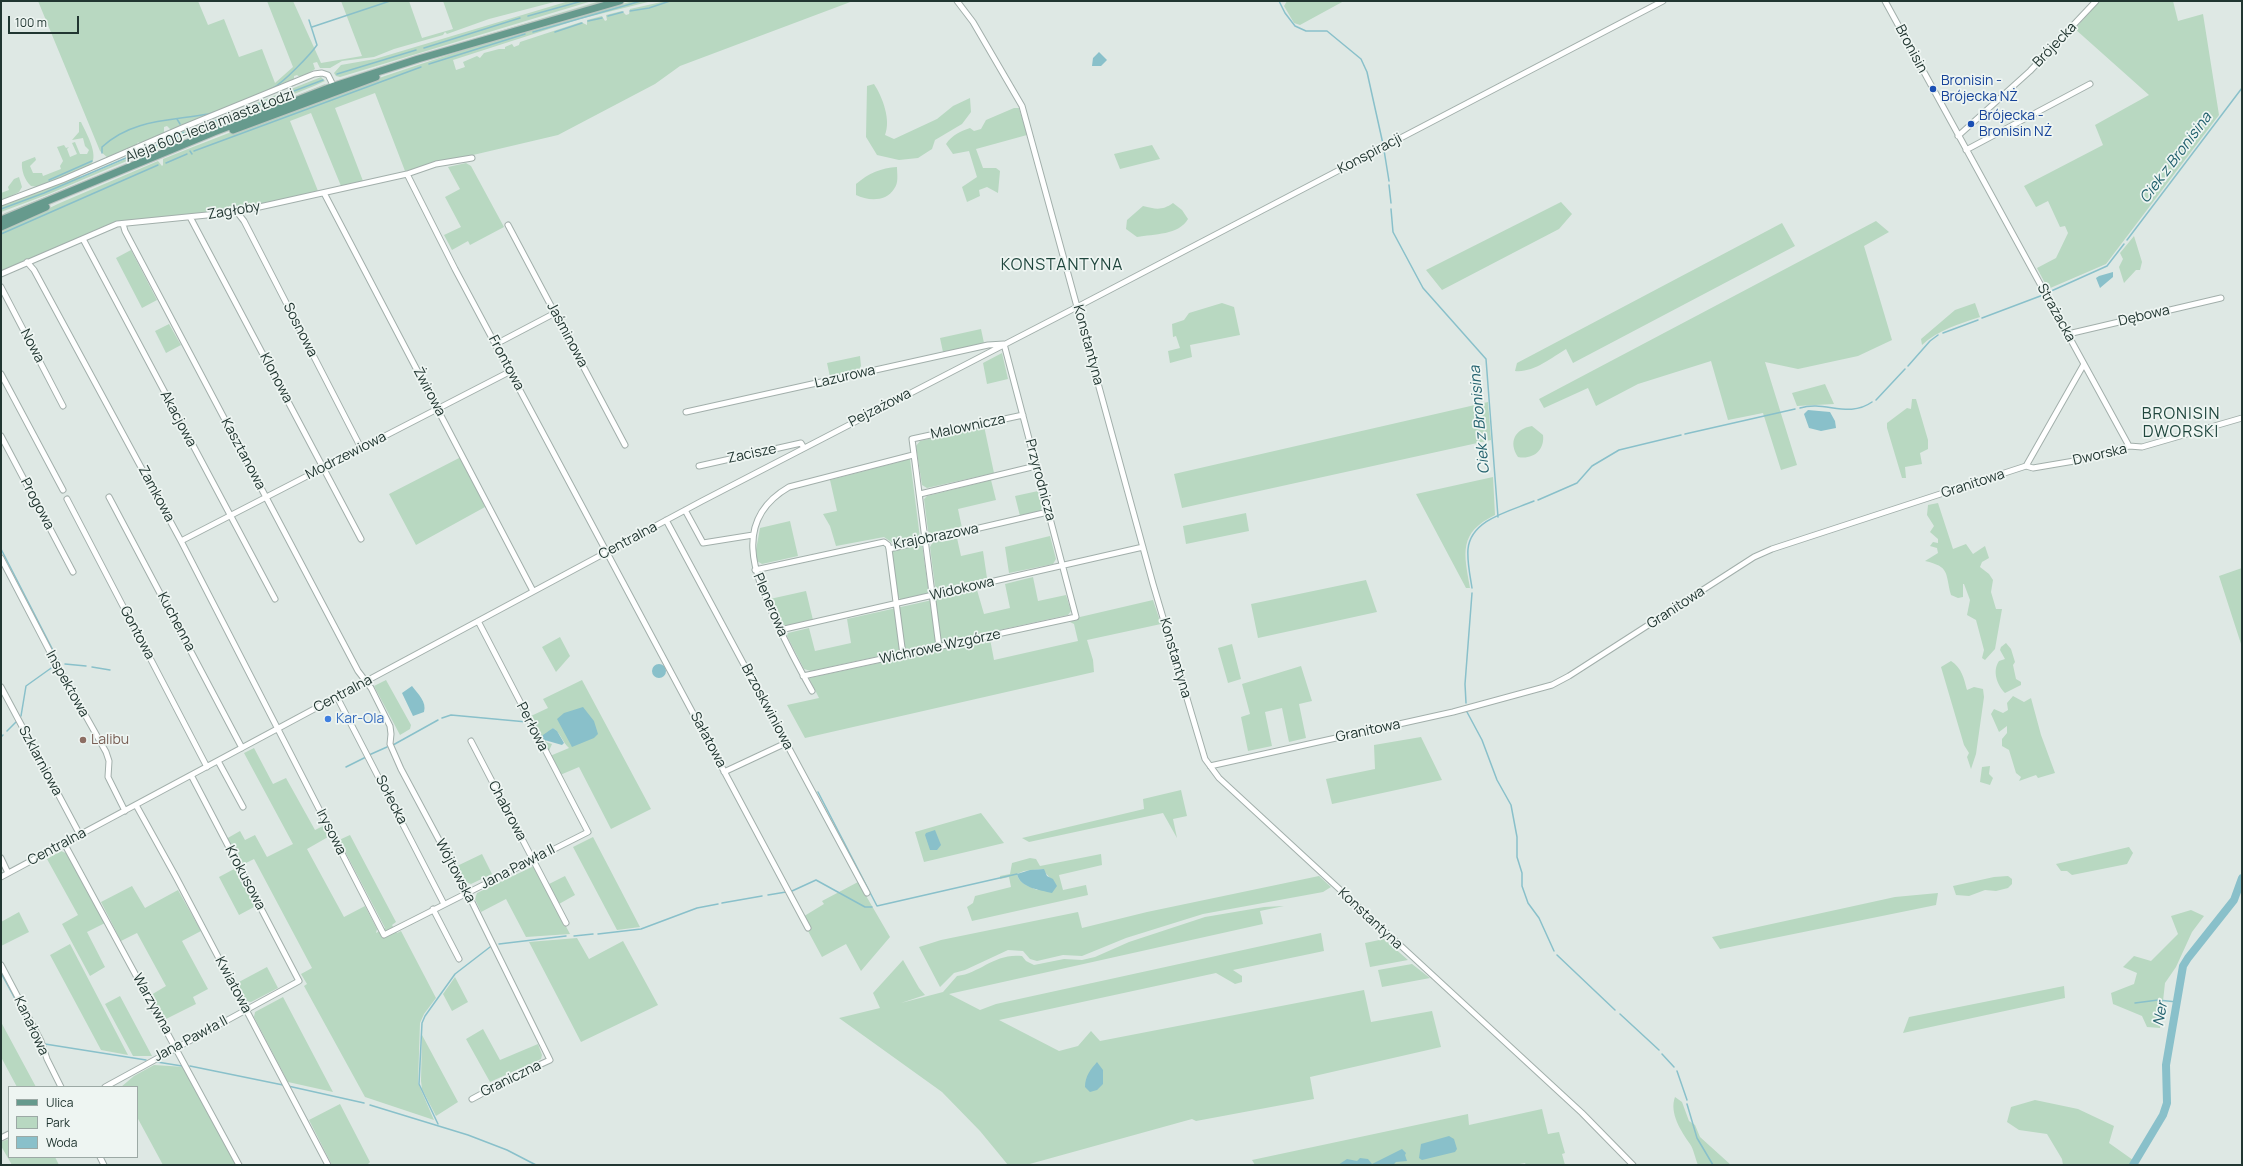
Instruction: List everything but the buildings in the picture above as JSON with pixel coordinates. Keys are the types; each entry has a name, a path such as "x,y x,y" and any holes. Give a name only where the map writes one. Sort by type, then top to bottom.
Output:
{"main road":[{"name":"Aleja 600-lecia miasta Łodzi","path":"1,220 214,132 335,89 430,56 620,1"},
{"name":"Aleja 600-lecia miasta Łodzi","path":"1,227 213,137 335,89"}],"street":[{"name":"Konstantyna","path":"957,1 977,29 1022,106 1143,547 1202,752 1210,766 1220,778 1582,1113 1633,1165"},
{"name":"Konspiracji","path":"1077,307 1663,1"},
{"name":"Bronisin","path":"1885,1 1983,181"},
{"name":"Brójecka","path":"1958,136 2030,71 2096,1"},
{"path":"1,203 57,182 182,128 314,74 322,73 328,75 335,89"},
{"path":"1966,150 2090,84"},
{"name":"Zagłoby","path":"1,274 113,226 236,212 407,174 436,164 472,158"},
{"name":"Frontowa","path":"407,174 607,552"},
{"name":"Strażacka","path":"1983,181 2129,446"},
{"name":"Żwirowa","path":"324,193 534,592"},
{"name":"Sosnowa","path":"236,212 244,221 361,448"},
{"name":"Klonowa","path":"190,217 361,539"},
{"name":"Kasztanowa","path":"123,224 125,231 265,497 358,671 366,681"},
{"name":"Jaśminowa","path":"508,225 625,445"},
{"name":"Akacjowa","path":"83,239 275,599"},
{"name":"Zamkowa","path":"27,262 34,270 181,541 277,729"},
{"name":"Nowa","path":"1,287 63,406"},
{"name":"Dębowa","path":"2068,334 2220,298"},
{"name":"Pejzażowa","path":"685,510 1077,307"},
{"path":"496,344 555,313"},
{"name":"Lazurowa","path":"686,412 988,345 1004,344"},
{"name":"Przyrodnicza","path":"1004,344 1076,617"},
{"path":"2026,466 2084,364"},
{"name":"Modrzewiowa","path":"181,541 511,371"},
{"path":"1,374 63,490"},
{"name":"Malownicza","path":"913,455 912,439 1023,415"},
{"name":"Dworska","path":"2026,466 2033,468 2080,460 2129,446 2142,447 2157,444 2242,418"},
{"name":"Progowa","path":"1,436 73,572"},
{"name":"Zacisze","path":"699,466 801,443 804,448"},
{"path":"913,455 920,494 939,647"},
{"name":"Plenerowa","path":"812,691 780,630 755,570 752,551 753,535 761,514 776,496 789,487 913,455"},
{"path":"920,494 1036,466"},
{"name":"Granitowa","path":"1210,766 1453,712 1552,685 1754,557 1772,549 2026,466"},
{"name":"Kuchenna","path":"109,497 242,748"},
{"name":"Gontowa","path":"67,499 207,767"},
{"path":"685,510 703,544 753,535"},
{"name":"Centralna","path":"1,877 685,510"},
{"name":"Krajobrazowa","path":"755,570 884,542 888,545 889,549 1048,512"},
{"name":"Brzoskwiniowa","path":"666,520 867,893"},
{"name":"Widokowa","path":"780,630 1143,547"},
{"path":"889,549 903,655"},
{"name":"Sałatowa","path":"607,552 808,928"},
{"name":"Inspektowa","path":"1,558 51,654 106,752 109,761 108,777 125,811"},
{"name":"Wichrowe Wzgórze","path":"803,676 1076,617"},
{"name":"Perłowa","path":"478,621 588,832"},
{"name":"Wójtowska","path":"366,681 390,726 392,734 390,744 401,769 468,894 550,1060"},
{"name":"Szklarniowa","path":"1,687 80,834"},
{"name":"Sołecka","path":"337,697 444,904"},
{"name":"Irysowa","path":"277,729 384,935"},
{"name":"Chabrowa","path":"471,742 566,923"},
{"path":"724,772 786,742"},
{"path":"218,761 243,807"},
{"name":"Krokusowa","path":"191,776 299,981"},
{"name":"Kwiatowa","path":"136,805 328,1165"},
{"name":"Jana Pawła II","path":"384,935 433,909 468,894 588,832"},
{"name":"Warzywna","path":"64,843 239,1165"},
{"path":"1,858 8,873"},
{"path":"433,909 459,960"},
{"name":"Kanałowa","path":"1,965 41,1041 46,1059 60,1086"},
{"name":"Jana Pawła II","path":"107,1086 299,981"},
{"name":"Graniczna","path":"472,1099 515,1076 550,1060"}],"green space":[{"path":"38,1 198,1 208,25 224,19 239,57 262,49 275,83 293,67 267,1 293,1 321,63 362,56 341,1 409,1 422,38 453,29 443,1 558,1 489,19 447,34 445,32 443,35 394,49 374,57 342,61 330,68 320,68 317,62 313,63 315,69 301,78 297,75 294,76 294,79 171,130 167,126 164,127 164,133 140,144 138,142 136,146 108,158 100,151"},
{"path":"569,1 592,1 340,77 336,76 334,73 341,65 375,59"},
{"path":"600,1 606,1 339,79"},
{"path":"633,1 652,1 580,19 453,60 456,70 465,67 463,62 477,56 480,58 484,53 505,49 505,47 512,44 514,47 519,45 520,42 581,22 587,25 587,20 602,16 605,21 607,20 606,15 622,11 626,15 629,14 630,9 666,1 853,1 680,66 655,84 558,135 405,171 375,93 335,108 363,181 341,186 311,113 290,121 318,191 235,210 118,222 1,271 1,231 60,203 158,161 162,166 163,159 278,114 395,72 573,17"},
{"path":"1287,1 1344,1 1300,25 1294,23 1284,6"},
{"path":"2099,1 2173,1 2178,21 2203,14 2219,115 2106,264 2048,289 2037,268 2056,258 2068,233 2065,226 2060,227 2048,201 2036,207 2024,186 2103,145 2095,125 2149,95 2075,29"},
{"path":"321,77 325,81 156,149 152,148 154,144 155,146 180,135 179,133 184,131 187,133 214,122 214,120"},
{"path":"325,84 324,87 1,216 5,213"},
{"path":"874,84 887,116 887,129 885,135 894,139 937,119 953,106 970,98 971,112 962,124 935,140 932,149 918,158 899,160 877,155 866,137 867,86"},
{"path":"1014,108 1019,108 1027,135 976,149 983,168 996,168 1000,171 998,193 987,187 979,190 980,196 967,202 962,187 977,177 969,151 953,154 946,144 951,138 960,132 970,128 974,131 981,129 986,120"},
{"path":"79,122 81,122 93,149 94,155 91,165 39,187 31,186 24,175 22,162 35,157 36,160 30,166 33,173 42,173 43,176 61,169 60,166 63,161 57,147 64,145 66,148 69,147 67,149 70,157 77,154 72,143 75,142 80,154 87,154 89,150 85,146 83,138 72,140 79,132"},
{"path":"1152,145 1160,159 1120,169 1114,154"},
{"path":"146,147 150,149 148,152 49,194 1,212 1,206 79,175 81,178 147,150"},
{"path":"466,163 471,166 504,227 470,245 468,241 452,250 444,235 461,227 445,197 460,189 448,167"},
{"path":"897,167 897,184 891,193 882,198 876,199 856,195 856,184 866,177 880,170"},
{"path":"19,177 22,187 19,192 1,201 1,193 9,190 8,187 14,179"},
{"path":"1561,202 1572,214 1559,229 1442,290 1426,270"},
{"path":"1173,203 1182,210 1188,219 1179,228 1166,233 1137,237 1126,229 1127,220 1143,206 1158,209"},
{"path":"1876,221 1889,232 1864,246 1892,340 1858,356 1798,369 1765,362 1797,465 1781,470 1763,413 1728,420 1711,361 1638,384 1596,406 1588,388 1544,408 1539,399"},
{"path":"1782,223 1795,246 1573,363 1566,349 1535,367 1528,370 1515,371 1517,363"},
{"path":"2134,236 2142,262 2140,270 2136,270 2124,283 2119,267 2123,259 2120,253"},
{"path":"131,250 157,300 142,308 116,258"},
{"path":"1222,303 1234,307 1240,335 1190,345 1192,357 1170,363 1168,351 1180,348 1176,336 1173,337 1172,324 1184,320 1189,313"},
{"path":"1975,303 1980,317 1942,331 1922,345 1921,339 1955,310"},
{"path":"169,324 181,345 166,353 155,331"},
{"path":"981,329 984,343 943,352 940,338"},
{"path":"1002,353 1008,379 987,384 983,363"},
{"path":"860,356 861,366 858,371 830,377 827,363"},
{"path":"1825,384 1834,404 1797,406 1792,393"},
{"path":"1912,399 1916,399 1928,440 1928,449 1920,453 1922,464 1905,467 1906,478 1902,478 1887,428 1887,423 1907,408 1911,409"},
{"path":"1488,402 1491,440 1182,508 1174,474"},
{"path":"984,426 994,473 927,488 922,485 916,446 920,441"},
{"path":"1532,426 1543,435 1542,445 1537,453 1529,457 1518,457 1514,446 1515,437 1521,430"},
{"path":"461,457 485,507 416,545 389,494"},
{"path":"910,459 920,538 894,544 884,537 836,546 830,526 823,514 837,511 830,480"},
{"path":"1493,477 1495,515 1483,522 1469,537 1466,545 1466,564 1470,588 1466,588 1416,494"},
{"path":"991,480 996,500 958,509 962,528 932,536 928,531 924,499 927,496"},
{"path":"1038,491 1042,507 1040,511 1020,516 1015,496"},
{"path":"1938,503 1953,549 1966,544 1973,554 1985,546 1989,558 1982,562 1980,567 1989,574 1993,580 1991,592 1996,609 2002,609 1995,649 1985,660 1982,658 1984,650 1976,620 1967,615 1970,600 1964,584 1963,597 1958,598 1951,595 1947,576 1943,568 1925,561 1938,553 1937,548 1930,546 1933,542 1938,543 1938,539 1930,532 1934,526 1927,515 1928,505"},
{"path":"1246,513 1249,531 1186,544 1183,526"},
{"path":"790,521 798,556 762,564 757,561 756,550 760,528"},
{"path":"1050,536 1056,559 1053,564 1009,573 1005,547"},
{"path":"957,538 961,556 983,551 987,578 938,589 935,586 930,547 933,542"},
{"path":"922,544 929,594 901,601 898,596 892,551"},
{"path":"2242,568 2242,647 2219,576"},
{"path":"1033,577 1038,601 1066,595 1071,611 1068,615 811,671 804,669 787,636 788,633 809,628 815,651 851,643 847,619 977,590 984,614 1010,608 1005,584"},
{"path":"1366,580 1377,612 1258,638 1251,604"},
{"path":"806,591 813,620 785,626 781,623 770,599"},
{"path":"1153,600 1161,624 1087,640 1093,660 1094,672 805,738 787,705 819,698 809,678 990,639 994,660 1078,641 1074,624 1070,622 1080,617"},
{"path":"560,637 570,656 556,672 542,647"},
{"path":"2006,643 2011,649 2015,662 2013,665 2016,679 2021,682 2021,685 2005,693 1996,678 1996,669 1999,661 2005,659 2000,650"},
{"path":"1232,644 1241,679 1228,683 1218,648"},
{"path":"1951,661 1960,670 1967,690 1974,687 1983,689 1984,697 1976,754 1971,769 1967,757 1969,753 1964,745 1941,667"},
{"path":"1301,666 1312,701 1299,704 1306,738 1289,742 1282,708 1265,712 1272,746 1248,751 1241,717 1250,714 1242,684"},
{"path":"386,680 411,725 410,729 400,735 374,686"},
{"path":"582,680 651,809 611,829 579,767 560,775 550,756 569,748 558,732 553,728 548,733 546,742 552,744 548,753 531,716 548,708 543,699"},
{"path":"2013,696 2024,702 2031,698 2041,735 2055,773 2038,778 2036,775 2019,781 2021,777 2016,773 2009,750 2002,746 2002,739 2007,733 2007,726 1999,732 1991,714 1994,709 2003,713 2008,710 2007,703"},
{"path":"1421,737 1442,780 1332,804 1326,779 1375,769 1374,745"},
{"path":"254,748 273,784 286,778 315,830 323,826 328,837 307,849 344,917 365,906 377,929 376,933 385,928 339,840 350,835 396,922 392,925 397,933 401,931 436,998 424,1014 420,1023 418,1083 434,1120 365,1097 304,986 307,984 301,974 312,968 254,859 240,866 226,839 240,831 245,840 255,835 267,857 293,844 244,753"},
{"path":"1990,766 1989,774 1993,778 1990,785 1980,782 1982,767"},
{"path":"1181,790 1187,816 1173,819 1177,838 1163,813 1029,842 1022,838 1144,809 1143,799"},
{"path":"981,813 1004,843 924,862 915,832"},
{"path":"593,837 640,927 617,930 573,847"},
{"path":"2129,847 2133,853 2127,864 2072,875 2067,871 2061,871 2056,864"},
{"path":"61,851 68,854 105,923 87,932 105,967 90,976 62,924 78,915 47,859"},
{"path":"482,854 492,874 471,884 466,882 457,866"},
{"path":"1101,854 1102,865 1059,875 1063,890 1086,885 1088,895 972,921 967,907 973,903 975,896 1011,887 1009,877 1000,879 1000,876 1010,874 1012,863 1030,858 1036,859 1040,866","holes":["1042,869 1050,878 1037,890 1022,882 1017,874 1024,871"]},
{"path":"534,866 570,934 526,937 506,899 481,912 475,899 477,893"},
{"path":"236,868 256,906 239,915 219,877"},
{"path":"565,876 575,895 559,904 549,884"},
{"path":"1319,876 1331,887 1323,892 1203,914 1126,938 1082,956 1063,955 1037,961 1030,959 1023,951 1008,950 965,970 954,973 940,987 919,947 941,940 1078,912 1082,928 1147,912"},
{"path":"2008,876 2012,879 2012,884 2008,888 1996,891 1985,890 1969,896 1956,895 1953,886 1994,877"},
{"path":"858,882 890,937 861,971 846,944 822,957 801,918 824,904 822,901"},
{"path":"132,886 145,908 178,890 201,931 182,941 208,989 193,997 196,1004 164,1020 151,995 166,986 137,933 121,941 101,902"},
{"path":"1938,893 1936,905 1720,949 1712,937 1895,897"},
{"path":"1284,906 1260,911 1263,924 949,994 980,1010 996,1004 1321,933 1324,951 1233,970 1242,976 1242,982 1235,984 1216,973 999,1020 1059,1051 1078,1046 1091,1031 1100,1041 1364,990 1371,1022 1432,1011 1441,1047 1310,1077 1314,1099 1196,1121 1192,1119 1026,1165 1008,1165 980,1131 942,1092 839,1018 880,1008 873,993 903,960 919,988 925,995 901,1003 943,992 957,976 966,974 1003,957 1022,956 1026,961 1034,965 1064,959 1082,960 1095,957 1129,942 1205,917 1264,907"},
{"path":"2191,910 2204,916 2192,932 2176,967 2165,983 2160,1028 2147,1027 2142,1016 2113,1004 2111,993 2134,984 2137,973 2123,967 2134,956 2151,961 2178,934 2171,916"},
{"path":"19,912 29,932 1,946 1,922"},
{"path":"577,938 589,959 623,941 658,1005 581,1042 529,942"},
{"path":"1384,939 1408,960 1370,967 1365,943"},
{"path":"70,944 128,1055 101,1050 50,955"},
{"path":"1412,964 1430,978 1382,987 1378,970"},
{"path":"267,967 278,988 251,1002 246,1001 237,983"},
{"path":"455,977 468,1002 452,1011 443,994"},
{"path":"2064,986 2065,998 1903,1033 1909,1017"},
{"path":"120,996 152,1056 133,1056 105,1004"},
{"path":"283,997 333,1092 288,1082 254,1017 255,1012"},
{"path":"1,1022 35,1086 16,1086 1,1057"},
{"path":"483,1029 500,1060 538,1044 542,1055 541,1059 490,1082 466,1039"},
{"path":"422,1035 458,1102 436,1116 422,1089"},
{"path":"154,1065 185,1067 237,1165 163,1165 138,1119 138,1086 122,1086 134,1076"},
{"path":"1675,1097 1682,1102 1689,1121 1695,1125 1700,1137 1731,1165 1698,1165 1691,1146 1677,1122 1674,1109"},
{"path":"2035,1100 2078,1109 2114,1126 2109,1143 2140,1165 2063,1165 2062,1159 2047,1134 2019,1130 2007,1122 2011,1107"},
{"path":"340,1104 370,1162 367,1165 332,1165 309,1120"},
{"path":"1542,1109 1548,1134 1559,1132 1565,1153 1562,1154 1565,1165 1526,1165 1525,1163 1514,1165 1255,1165 1252,1160 1468,1114 1469,1125"},
{"path":"8,1139 8,1158 56,1158 59,1165 12,1165 1,1146 1,1142"}],"water":[{"path":"1099,52 1107,60 1101,66 1092,66 1093,58"},
{"path":"2113,272 2113,277 2100,288 2096,278"},
{"path":"1808,410 1830,412 1835,421 1836,428 1821,431 1809,428 1804,414"},
{"path":"656,664 662,664 666,668 666,674 662,678 656,678 652,674 652,668"},
{"path":"412,686 421,698 425,708 424,712 413,716 402,693"},
{"path":"583,707 594,721 598,734 594,738 572,747 557,719 564,713"},
{"path":"553,728 557,731 564,743 562,745 541,739 543,735"},
{"path":"935,830 941,845 937,850 930,850 925,835 926,833"},
{"path":"1044,869 1047,876 1053,879 1057,886 1052,893 1031,888 1019,879 1017,874 1030,870"},
{"path":"1097,1062 1103,1070 1103,1084 1097,1090 1090,1092 1085,1087 1086,1079"},
{"path":"1449,1136 1454,1139 1457,1149 1455,1152 1422,1160 1419,1158 1421,1144"},
{"path":"1402,1149 1406,1153 1405,1155 1407,1161 1396,1162 1393,1165 1338,1165 1347,1159 1357,1161 1360,1158 1368,1159 1372,1164"}],"waterway":[{"path":"312,27 390,1"},
{"path":"528,16 582,1"},
{"path":"533,32 641,1"},
{"path":"630,11 649,8 670,1"},
{"name":"Ciek z Bronisina","path":"1279,1 1285,13 1295,26 1306,31 1327,31 1361,59 1367,72 1383,144"},
{"path":"608,16 623,12"},
{"path":"424,48 520,18"},
{"path":"588,21 602,18"},
{"path":"102,153 102,147 126,131 152,123 208,114 222,110 278,85 309,55 317,45 309,20"},
{"path":"555,32 582,23"},
{"path":"429,64 525,34"},
{"path":"337,74 416,50"},
{"path":"194,151 421,67"},
{"path":"186,132 323,80"},
{"name":"Ciek z Bronisina","path":"2127,240 2242,88"},
{"path":"177,119 180,124"},
{"path":"183,132 184,136"},
{"path":"155,146 180,135"},
{"path":"1,209 44,193 147,149"},
{"name":"Ciek z Bronisina","path":"1384,150 1389,181"},
{"path":"166,163 187,154"},
{"path":"49,180 92,161"},
{"path":"1,234 158,165"},
{"name":"Ciek z Bronisina","path":"1389,185 1391,203"},
{"name":"Ciek z Bronisina","path":"1391,209 1393,232 1423,288 1486,359 1498,517"},
{"name":"Ciek z Bronisina","path":"2049,292 2107,266 2124,244"},
{"name":"Ciek z Bronisina","path":"1982,318 2043,295"},
{"name":"Ciek z Bronisina","path":"1943,333 1978,320"},
{"name":"Ciek z Bronisina","path":"1908,366 1930,341 1938,335"},
{"name":"Ciek z Bronisina","path":"1876,400 1905,369"},
{"name":"Ciek z Bronisina","path":"1800,408 1818,406 1854,409 1863,407 1872,402"},
{"name":"Ciek z Bronisina","path":"1685,434 1795,409"},
{"name":"Ciek z Bronisina","path":"1538,500 1577,483 1592,466 1619,450 1681,435"},
{"name":"Ciek z Bronisina","path":"1472,588 1468,564 1468,549 1476,530 1484,523 1534,501"},
{"path":"1,549 59,662"},
{"name":"Ciek z Bronisina","path":"1466,703 1465,684 1472,593"},
{"path":"65,664 86,666"},
{"path":"21,716 26,686 54,666"},
{"path":"92,667 110,670"},
{"name":"Ciek z Bronisina","path":"1467,712 1482,740 1497,780 1511,805 1517,837 1517,857 1522,873 1522,886 1528,903 1539,918 1554,951"},
{"path":"442,718 451,715 527,722"},
{"path":"393,745 438,720"},
{"path":"7,731 16,722"},
{"path":"369,755 387,747"},
{"path":"346,767 366,757"},
{"path":"818,792 877,906 1017,874"},
{"name":"Ner","path":"2133,1165 2163,1115 2167,1103 2166,1065 2183,966 2234,900 2242,878"},
{"path":"792,891 816,880 865,907 872,907"},
{"path":"768,895 786,892"},
{"path":"722,903 762,896"},
{"path":"598,934 641,929 697,908 718,904"},
{"path":"574,936 593,934"},
{"path":"499,944 566,936"},
{"path":"438,1124 419,1084 422,1023 425,1016 455,974 490,947"},
{"name":"Ciek z Bronisina","path":"1557,955 1615,1010"},
{"path":"1,973 39,1043"},
{"path":"2135,1003 2158,1000 2177,1002"},
{"name":"Ciek z Bronisina","path":"1620,1014 1659,1050"},
{"path":"45,1044 146,1060"},
{"name":"Ciek z Bronisina","path":"1662,1054 1674,1067"},
{"path":"157,1062 182,1066"},
{"path":"190,1066 283,1085"},
{"name":"Ciek z Bronisina","path":"1677,1071 1687,1100"},
{"path":"288,1086 364,1103"},
{"name":"Ciek z Bronisina","path":"1687,1104 1697,1138 1713,1165"},
{"path":"370,1105 468,1135 507,1150 536,1165"}],"place":[{"name":"Bronisin - Brójecka NŻ","path":"1933,89"},
{"name":"Brójecka - Bronisin NŻ","path":"1971,124"},
{"name":"Kar-Ola","path":"328,719"},
{"name":"Lalibu","path":"83,740"}],"district":[{"name":"KONSTANTYNA","path":"1062,266"},
{"name":"BRONISIN DWORSKI","path":"2181,424"}]}
